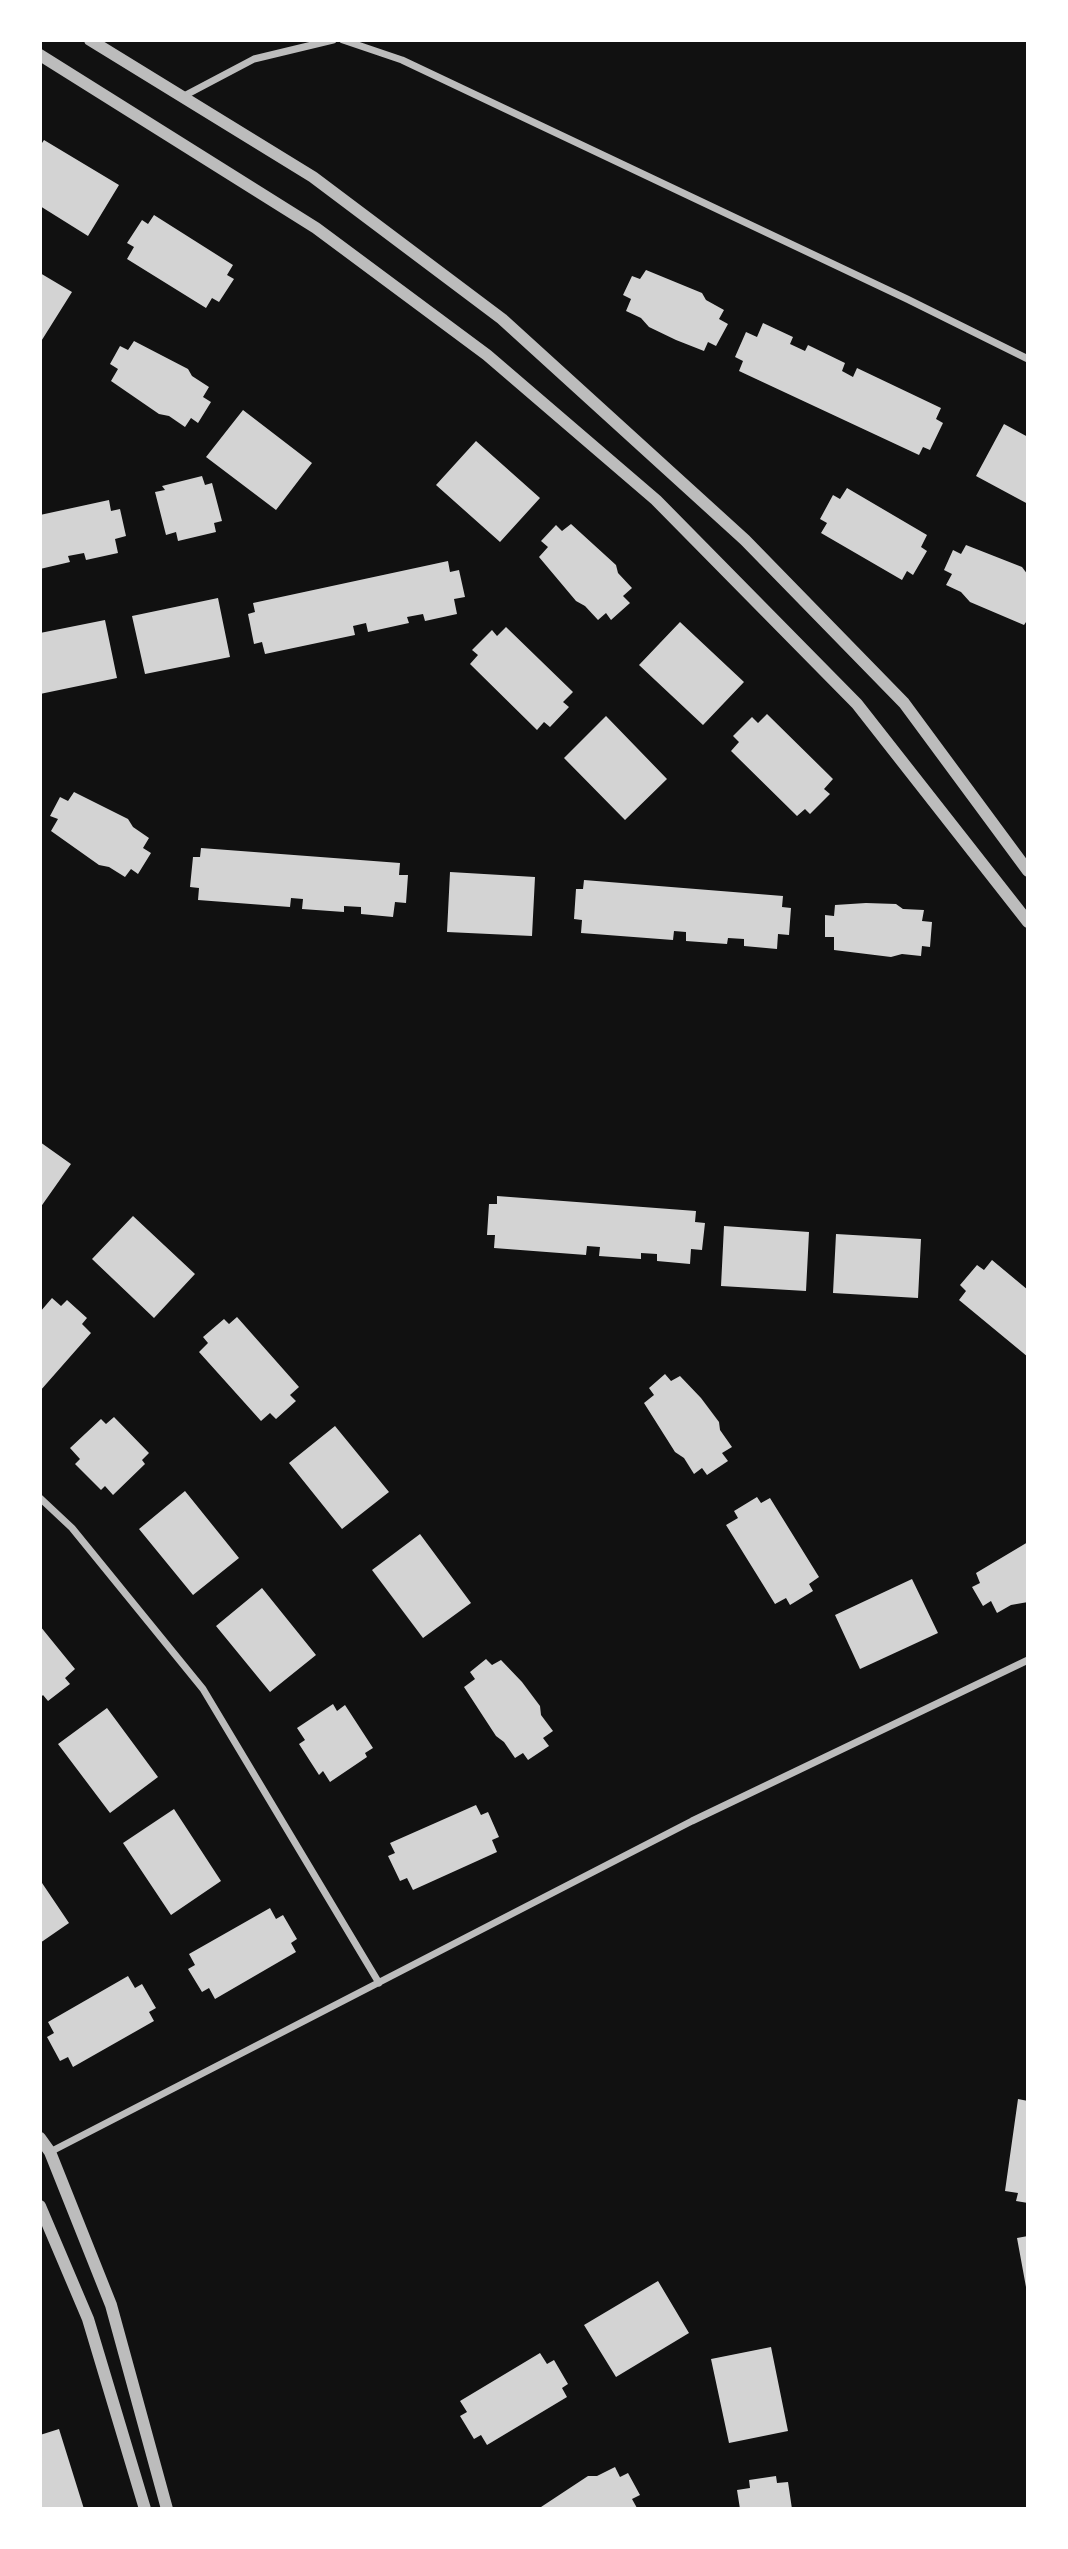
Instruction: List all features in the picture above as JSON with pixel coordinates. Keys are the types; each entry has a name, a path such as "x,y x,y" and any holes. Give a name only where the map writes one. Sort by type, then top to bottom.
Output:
{"street":[{"path":"90,40 313,177 502,319 725,522 904,703 1028,871"},
{"path":"182,97 254,59 334,40"},
{"path":"343,40 414,66 1028,359"},
{"path":"40,55 316,228 487,355 656,500 857,704 1028,922"},
{"path":"40,1498 72,1528 203,1689 379,1983"},
{"path":"50,2152 692,1821 1028,1660"},
{"path":"40,2138 50,2152 111,2305 167,2509"},
{"path":"40,2206 89,2319 145,2509"}],"building":[{"path":"44,140 119,185 88,236 40,206 40,146"},
{"path":"154,215 233,265 227,275 234,279 219,302 212,298 206,308 127,259 134,247 127,243 142,220 148,224"},
{"path":"646,270 702,293 706,300 724,310 719,319 728,324 716,346 708,342 704,351 649,327 641,318 626,311 631,299 623,295 632,276 640,279"},
{"path":"40,273 72,292 40,343"},
{"path":"763,323 793,337 790,344 805,351 808,345 845,363 842,371 853,377 857,368 941,408 936,419 943,423 930,450 923,447 919,455 739,371 743,361 735,357 746,332 757,337"},
{"path":"134,341 188,369 192,376 209,387 203,397 211,402 198,423 191,418 185,427 169,416 159,414 111,381 118,369 110,364 120,346 128,350"},
{"path":"243,410 312,463 276,510 206,457"},
{"path":"1004,424 1028,437 1028,504 976,476"},
{"path":"476,441 540,498 500,542 436,485"},
{"path":"202,476 205,485 212,483 222,521 214,523 216,532 178,541 176,532 166,535 155,492 165,490 162,486"},
{"path":"847,488 927,535 921,547 927,551 913,575 907,571 902,580 821,533 827,523 820,519 833,495 840,499"},
{"path":"109,500 111,511 120,509 126,536 115,539 118,553 86,560 84,553 68,556 70,562 40,569 40,515"},
{"path":"571,524 616,565 618,573 632,588 623,596 630,603 611,620 606,613 598,620 576,601 539,557 548,547 541,541 556,525 562,531"},
{"path":"966,545 1022,567 1028,575 1028,619 1024,625 970,602 961,592 946,585 952,574 944,570 953,550 961,554"},
{"path":"448,561 450,572 459,570 465,597 454,599 457,614 425,621 423,614 407,617 409,623 368,632 366,623 353,626 355,635 265,654 262,642 254,644 248,614 255,612 253,603"},
{"path":"218,598 230,657 145,674 132,616"},
{"path":"105,620 117,678 40,694 40,633"},
{"path":"680,622 744,682 703,725 639,665"},
{"path":"506,627 573,692 563,702 569,707 550,727 544,722 537,730 470,664 478,655 472,650 492,630 497,636"},
{"path":"767,714 833,779 824,789 830,794 810,814 805,809 797,816 731,751 739,742 733,736 752,717 758,723"},
{"path":"606,716 667,779 625,820 564,758"},
{"path":"74,792 128,819 133,827 149,838 143,848 151,853 138,874 131,869 125,877 109,867 99,865 51,831 58,819 50,816 60,797 68,801"},
{"path":"201,848 400,863 399,875 408,875 406,903 395,902 393,917 361,914 361,907 344,906 344,912 302,909 303,899 291,898 290,907 198,900 199,888 190,887 193,857 200,857"},
{"path":"450,872 535,877 532,936 447,932"},
{"path":"584,880 783,896 782,907 791,908 789,935 778,934 777,949 744,946 744,939 728,938 727,944 686,941 686,932 674,931 673,940 581,933 582,920 574,919 576,889 583,889"},
{"path":"896,904 903,909 924,910 922,921 932,922 930,947 922,946 921,956 902,954 891,957 834,950 834,937 825,937 825,915 834,916 835,905"},
{"path":"40,1142 71,1164 40,1208"},
{"path":"497,1196 696,1211 695,1222 705,1223 702,1250 691,1249 690,1264 657,1261 657,1254 641,1253 641,1259 599,1256 600,1247 587,1246 586,1255 494,1248 495,1235 487,1235 489,1204 497,1204"},
{"path":"133,1216 195,1274 154,1318 92,1259"},
{"path":"724,1226 809,1232 806,1291 721,1286"},
{"path":"836,1234 921,1239 918,1298 833,1293"},
{"path":"992,1260 1028,1290 1028,1357 959,1300 966,1291 960,1285 977,1265 984,1270"},
{"path":"52,1298 61,1306 67,1300 87,1318 82,1324 91,1333 40,1391 40,1312"},
{"path":"237,1317 299,1387 290,1395 296,1401 276,1419 270,1413 261,1421 199,1352 208,1343 203,1337 224,1319 229,1324"},
{"path":"665,1374 671,1381 680,1376 701,1398 719,1422 720,1430 732,1447 722,1453 728,1461 707,1475 702,1468 694,1474 684,1458 675,1452 644,1403 654,1395 649,1388"},
{"path":"114,1417 149,1453 142,1460 145,1464 113,1495 105,1486 101,1490 75,1464 80,1459 70,1448 101,1419 106,1424"},
{"path":"335,1426 389,1492 342,1529 289,1463"},
{"path":"185,1491 239,1558 193,1595 139,1529"},
{"path":"757,1497 761,1503 770,1498 819,1577 809,1584 813,1591 790,1605 786,1598 775,1604 726,1525 738,1518 734,1511"},
{"path":"420,1534 471,1603 423,1638 372,1570"},
{"path":"1028,1542 1028,1602 1011,1605 997,1613 991,1601 983,1606 972,1587 980,1583 976,1573"},
{"path":"912,1579 938,1633 860,1669 835,1615"},
{"path":"262,1588 316,1655 270,1692 216,1626"},
{"path":"40,1626 75,1669 65,1678 70,1684 48,1701 43,1695 40,1698"},
{"path":"486,1659 492,1665 501,1660 522,1682 540,1706 541,1715 553,1731 543,1738 549,1746 528,1760 523,1753 515,1758 504,1742 496,1736 464,1687 475,1679 470,1672"},
{"path":"333,1704 337,1711 345,1705 373,1748 365,1753 367,1757 330,1782 323,1771 319,1775 299,1744 305,1740 297,1728"},
{"path":"107,1708 158,1777 110,1813 58,1744"},
{"path":"476,1805 481,1815 488,1812 499,1837 492,1840 497,1852 413,1890 407,1878 400,1881 388,1856 395,1853 390,1843"},
{"path":"174,1809 221,1881 171,1915 123,1843"},
{"path":"40,1880 69,1923 40,1943"},
{"path":"270,1908 276,1919 283,1915 297,1939 291,1943 296,1952 215,1999 209,1988 202,1992 188,1969 195,1965 189,1954"},
{"path":"128,1976 135,1988 142,1984 156,2008 149,2012 154,2021 73,2067 68,2057 60,2061 47,2037 54,2033 48,2022"},
{"path":"1018,2099 1028,2101 1028,2203 1016,2201 1018,2193 1005,2191"},
{"path":"1028,2236 1028,2287 1026,2287 1017,2238"},
{"path":"658,2281 689,2333 616,2377 584,2325"},
{"path":"771,2347 788,2431 729,2443 711,2359"},
{"path":"540,2353 547,2364 554,2360 568,2384 562,2388 567,2397 487,2445 481,2435 474,2439 460,2416 467,2412 460,2401"},
{"path":"59,2429 84,2509 40,2509 40,2435"},
{"path":"615,2467 620,2477 628,2473 640,2495 632,2499 637,2508 538,2509 588,2476 597,2476"},
{"path":"776,2476 777,2483 788,2482 792,2509 740,2509 737,2490 750,2488 749,2480"}]}
